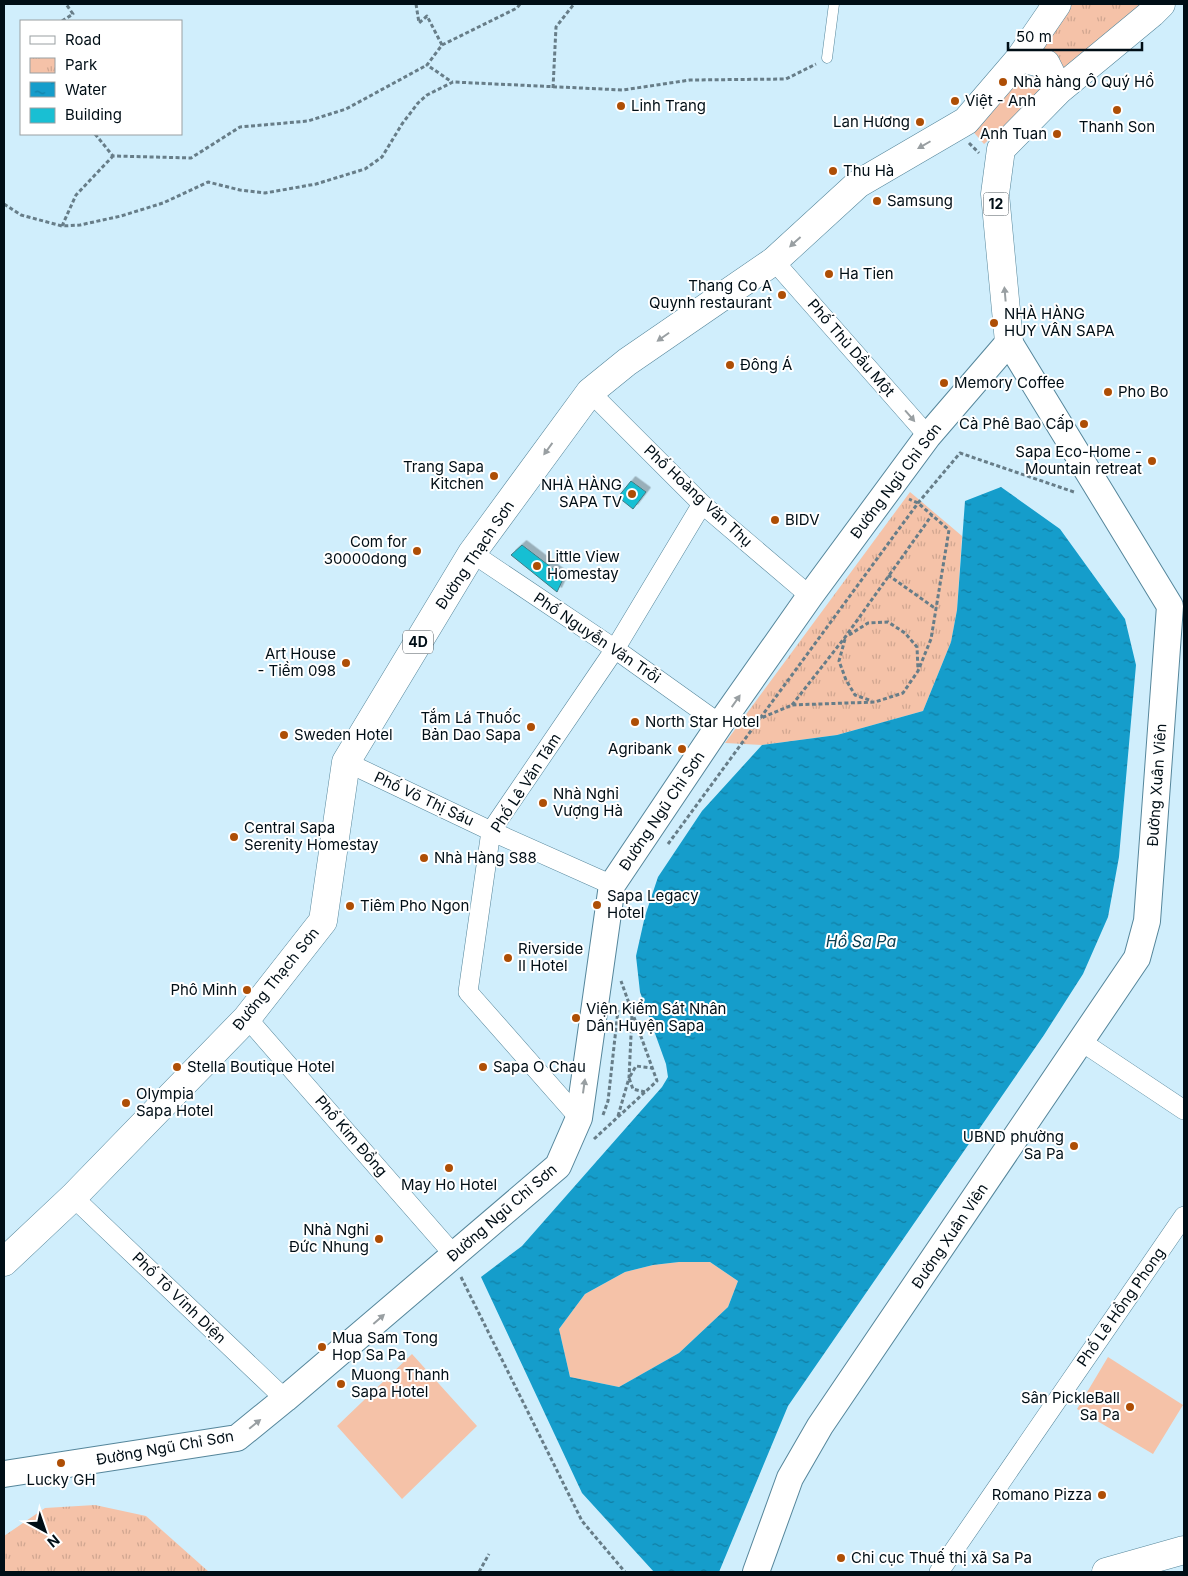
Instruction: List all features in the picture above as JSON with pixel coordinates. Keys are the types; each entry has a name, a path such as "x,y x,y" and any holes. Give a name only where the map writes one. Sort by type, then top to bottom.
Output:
{"main road":[{"name":"Đường Thạch Sơn","path":"4,1262 73,1197 248,1018 323,921 346,762 472,554 590,392 627,362 774,261 858,184 966,121 1020,58 1057,4"},
{"name":"Đường Xuân Viên","path":"756,1572 790,1478 820,1426 1138,958 1147,921 1177,602 1009,342 995,194 1001,149 1059,90 1161,4"},
{"path":"1020,58 1046,64 1059,90"},
{"name":"Đường Ngũ Chỉ Sơn","path":"4,1474 238,1438 457,1265 558,1166 592,1124 612,885 720,724 810,596 928,436 1009,342"},
{"path":"1106,1572 1184,1550"}],"street":[{"name":"Phố Thủ Dầu Một","path":"774,261 928,436"},
{"name":"Phố Hoàng Văn Thụ","path":"590,392 702,504 810,596"},
{"name":"Phố Lê Văn Tám","path":"592,1124 468,992 491,831 616,649 702,504"},
{"name":"Phố Nguyễn Văn Trỗi","path":"472,554 616,649 720,724"},
{"name":"Phố Võ Thị Sáu","path":"346,762 491,831 612,885"},
{"name":"Phố Kim Đồng","path":"248,1018 457,1265"},
{"path":"1082,1042 1184,1110"},
{"name":"Phố Tô Vĩnh Diện","path":"73,1197 286,1399"},
{"name":"Phố Lê Hồng Phong","path":"939,1572 1184,1216"}],"lane":[{"path":"827,58 834,4"}],"path":[{"path":"64,20 73,14 66,4"},
{"path":"416,4 419,23 428,16 442,45"},
{"path":"62,226 76,195 113,156 191,158 240,127 308,121 346,109 427,65 442,45 517,8 520,4"},
{"path":"554,88 556,27 574,4"},
{"path":"427,65 453,82 623,90 690,80 786,79 827,58"},
{"path":"4,204 21,215 62,226 80,225 163,203 208,182 240,190 265,193 316,184 365,169 382,157 402,124 418,103 427,95 453,82"},
{"path":"96,135 113,156"},
{"path":"665,848 918,503 960,453 1074,492 1079,500"},
{"path":"759,719 792,705 875,702 904,693 918,671 931,639 950,530 918,503"},
{"path":"792,705 846,636 932,515"},
{"path":"888,576 936,609"},
{"path":"875,702 855,695 846,680 839,660 846,636 868,623 888,622 905,633 916,647 918,671"},
{"path":"620,990 622,972"},
{"path":"618,1009 608,1101 592,1124 590,1143 657,1081 621,981"},
{"path":"618,1116 629,1078 632,1010"},
{"path":"629,1078 636,1066 652,1068"},
{"path":"629,1078 634,1089 646,1092"},
{"path":"457,1265 563,1486 582,1521 625,1572"},
{"path":"479,1572 489,1554"}],"green space":[{"path":"1067,4 1148,4 1079,61 1065,68 1052,59 1043,47"},
{"path":"1026,75 1042,79 1039,96 984,144 970,128"},
{"path":"910,492 962,536 957,610 951,642 923,711 837,735 762,745 725,743"},
{"path":"679,1262 710,1262 738,1281 728,1307 679,1353 619,1387 570,1377 559,1329 585,1294 625,1272 653,1265"},
{"path":"412,1354 477,1426 402,1499 337,1426"},
{"name":"Sân PickleBall Sa Pa","path":"1108,1357 1183,1405 1153,1454 1077,1409"},
{"path":"95,1505 146,1516 209,1572 4,1572 4,1536 45,1508"}],"water":[{"name":"Hồ Sa Pa","path":"1001,487 1060,529 1125,619 1136,665 1119,857 1108,917 1083,974 1044,1035 788,1406 719,1572 654,1572 582,1493 481,1277 522,1246 662,1087 668,1077 666,1064 640,992 636,956 645,916 658,877 702,811 762,745 837,735 923,711 951,642 957,610 965,501","holes":["679,1262 710,1262 738,1281 728,1307 679,1353 619,1387 570,1377 559,1329 585,1294 625,1272 653,1265"]}],"building":[{"name":"NHÀ HÀNG SAPA TV","path":"631,481 646,492 633,509 618,497"},
{"name":"Little View Homestay","path":"522,545 564,577 557,592 511,555"}],"place":[{"name":"Nhà hàng Ô Quý Hồ","path":"1003,82"},
{"name":"Việt - Anh","path":"955,101"},
{"name":"Linh Trang","path":"621,106"},
{"name":"Thanh Son","path":"1117,110"},
{"name":"Lan Hương","path":"920,122"},
{"name":"Anh Tuan","path":"1057,134"},
{"name":"Thu Hà","path":"833,171"},
{"name":"Samsung","path":"877,201"},
{"name":"Ha Tien","path":"829,274"},
{"name":"Thang Co A Quynh restaurant","path":"782,295"},
{"name":"NHÀ HÀNG HUY VÂN SAPA","path":"994,323"},
{"name":"Đông Á","path":"730,365"},
{"name":"Memory Coffee","path":"944,383"},
{"name":"Pho Bo","path":"1108,392"},
{"name":"Cà Phê Bao Cấp","path":"1084,424"},
{"name":"Sapa Eco-Home - Mountain retreat","path":"1152,461"},
{"name":"Trang Sapa Kitchen","path":"494,476"},
{"name":"NHÀ HÀNG SAPA TV","path":"632,494"},
{"name":"BIDV","path":"775,520"},
{"name":"Com for 30000dong","path":"417,551"},
{"name":"Little View Homestay","path":"537,566"},
{"name":"Art House - Tiềm 098","path":"346,663"},
{"name":"North Star Hotel","path":"635,722"},
{"name":"Tắm Lá Thuốc Bản Dao Sapa","path":"531,727"},
{"name":"Sweden Hotel","path":"284,735"},
{"name":"Agribank","path":"682,749"},
{"name":"Nhà Nghỉ Vượng Hà","path":"543,803"},
{"name":"Central Sapa Serenity Homestay","path":"234,837"},
{"name":"Nhà Hàng S88","path":"424,858"},
{"name":"Sapa Legacy Hotel","path":"597,905"},
{"name":"Tiêm Pho Ngon","path":"350,906"},
{"name":"Riverside II Hotel","path":"508,958"},
{"name":"Phô Minh","path":"247,990"},
{"name":"Viện Kiểm Sát Nhân Dân Huyện Sapa","path":"576,1018"},
{"name":"Stella Boutique Hotel","path":"177,1067"},
{"name":"Sapa O Chau","path":"483,1067"},
{"name":"Olympia Sapa Hotel","path":"126,1103"},
{"name":"UBND phường Sa Pa","path":"1074,1146"},
{"name":"May Ho Hotel","path":"449,1168"},
{"name":"Nhà Nghỉ Đức Nhung","path":"379,1239"},
{"name":"Mua Sam Tong Hop Sa Pa","path":"322,1347"},
{"name":"Muong Thanh Sapa Hotel","path":"341,1384"},
{"name":"Sân PickleBall Sa Pa","path":"1130,1407"},
{"name":"Lucky GH","path":"61,1463"},
{"name":"Romano Pizza","path":"1102,1495"},
{"name":"Chi cục Thuế thị xã Sa Pa","path":"841,1558"}]}
